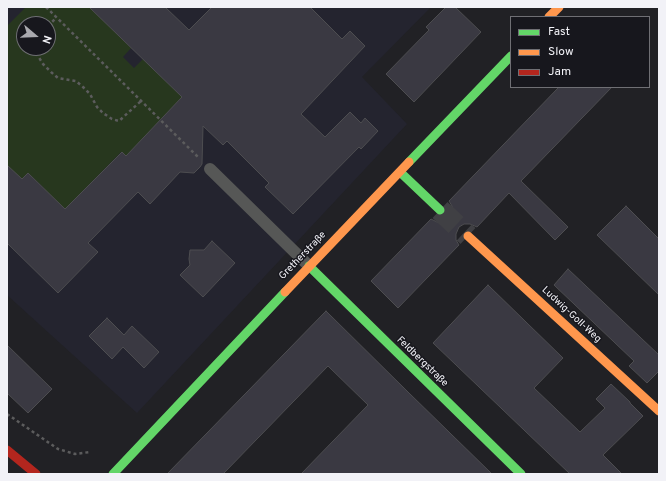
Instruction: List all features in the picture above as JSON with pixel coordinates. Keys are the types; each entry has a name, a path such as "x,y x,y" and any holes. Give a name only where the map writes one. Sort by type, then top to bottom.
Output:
{"main road":[{"path":"550,16 559,7"},
{"name":"Gretherstraße","path":"113,474 309,266 510,57"},
{"path":"400,172 440,210"},
{"name":"Ludwig-Goll-Weg","path":"468,236 659,412"},
{"name":"Feldbergstraße","path":"309,266 521,474"},
{"path":"7,450 36,474"}],"lane":[{"path":"210,169 309,266"}],"path":[{"path":"46,7 54,16"},
{"path":"56,18 210,169"},
{"path":"37,56 58,78 76,82 83,87 90,94 97,107 112,119 119,122 141,101"},
{"path":"7,414 58,449 75,454 90,452"}],"shaded area":[{"path":"7,7 431,7 362,77 407,124 137,413 7,295"}],"green space":[{"path":"26,7 98,7 95,12 131,48 123,57 134,68 143,59 179,94 181,93 184,95 126,156 121,152 59,215 38,194 44,188 28,173 19,182 7,165 7,26 16,17 16,56 56,56 56,16 17,16"}],"building":[{"path":"89,7 165,7 189,30 212,7 310,7 342,39 350,31 365,46 301,114 325,137 350,112 361,123 365,118 378,131 361,149 359,147 293,214 265,187 269,183 227,141 223,145 203,126 202,164 200,167 194,173 180,172 150,204 138,192 88,243 98,252 58,293 7,243 7,165 22,179 28,173 65,209 122,152 126,156 182,97"},
{"path":"446,7 455,7 481,32 414,102 386,74 429,30 426,27"},
{"path":"558,88 611,88 521,181 568,227 555,240 509,193 477,227 470,224 464,224 459,227 456,234 456,240 459,245 398,308 371,281 431,219 437,222 443,222 449,219 452,213 452,206 449,201"},
{"path":"626,206 659,239 659,295 597,235"},
{"path":"212,241 235,263 203,297 180,275 190,265 190,250 204,250"},
{"path":"568,269 659,355 659,371 647,383 629,366 634,361 554,285"},
{"path":"488,285 563,358 534,388 580,432 605,408 596,399 611,384 643,416 603,455 622,474 570,474 433,343"},
{"path":"326,311 492,474 301,474 368,405 328,366 223,474 167,474"},
{"path":"107,318 124,335 132,326 159,352 144,368 123,347 112,359 89,336"},
{"path":"7,345 52,389 28,413 7,393"}],"tunnel":[{"path":"440,210 468,236"}],"traffic: fast":[{"path":"409,162 510,57"},
{"path":"400,172 440,210"},
{"path":"309,266 521,474"},
{"path":"113,474 285,292"}],"traffic: slow":[{"path":"550,16 559,7"},
{"path":"285,292 409,162"},
{"path":"468,236 659,411"}],"traffic: jam":[{"path":"7,450 36,474"}]}
